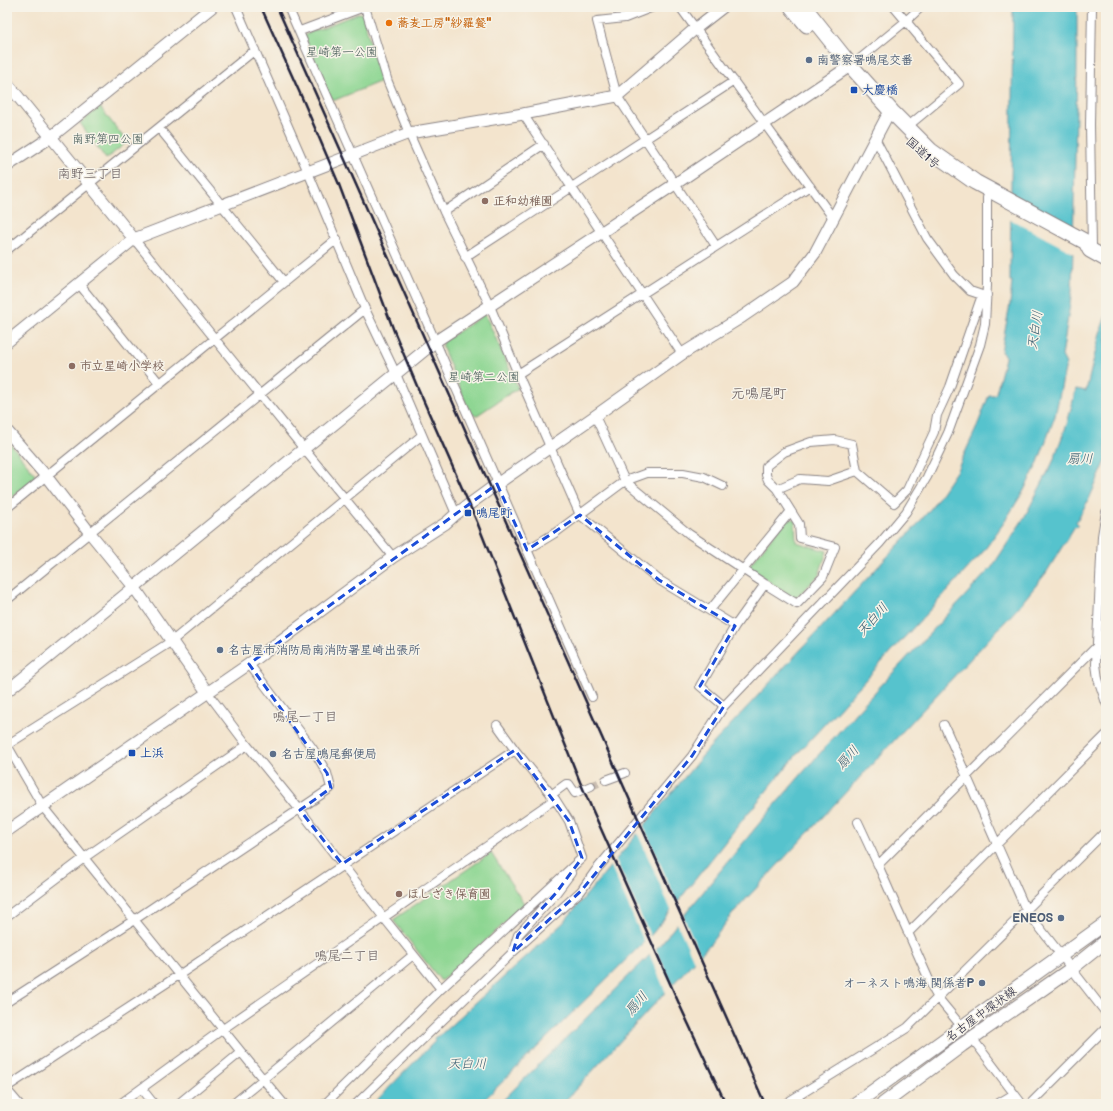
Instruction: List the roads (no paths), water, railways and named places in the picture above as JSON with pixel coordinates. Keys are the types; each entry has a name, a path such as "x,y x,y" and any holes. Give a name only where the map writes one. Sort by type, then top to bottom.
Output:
{"highway":[{"name":"国道1号","path":"792,7 925,156 938,167 971,190 989,197 1095,252"},
{"name":"国道1号","path":"804,7 847,68"},
{"name":"国道1号","path":"889,115 906,127 931,151 989,197"}],"main road":[{"name":"名古屋中環状線","path":"861,1102 1106,923"},
{"name":"名古屋中環状線","path":"883,1104 972,1038 1071,969 1106,941"}],"street":[{"path":"7,166 51,137 212,7"},
{"path":"236,7 337,239 365,309 396,374 456,514"},
{"path":"288,7 592,697"},
{"path":"300,32 364,7 388,82 409,133 444,212 490,306 580,515 660,580 735,626"},
{"path":"653,7 625,18 597,21 617,96 716,246"},
{"path":"680,7 833,218"},
{"path":"7,342 134,239 409,133 523,114 617,96 696,28 723,7"},
{"path":"894,7 959,84 906,127"},
{"path":"7,691 436,341 675,184 847,68 906,21 921,7"},
{"path":"1092,7 1090,125 1093,234 1095,252"},
{"path":"7,250 255,50"},
{"path":"466,257 734,81"},
{"path":"8,85 304,450 393,557"},
{"path":"523,114 682,354"},
{"path":"7,831 249,664 393,557 446,523 497,484 682,354 742,318 793,282 815,253 875,138 889,115"},
{"path":"159,128 284,282"},
{"path":"875,138 927,238 954,275 970,291 984,295"},
{"path":"444,212 544,144"},
{"path":"518,374 810,186"},
{"path":"356,1104 513,952 582,891 596,870 692,756 724,706 880,543 906,512 927,477 948,434 980,345 985,324 984,295 989,197"},
{"path":"7,508 337,239"},
{"path":"79,284 160,384"},
{"path":"595,416 625,481 689,534 797,604 823,577 835,548 800,538 799,524 777,489 768,480 766,475 766,466 784,452 811,442 835,440 852,444 857,471 894,503 907,490 934,432 937,415 950,387 984,295"},
{"path":"7,600 365,309"},
{"path":"7,431 46,476 134,587 207,692 247,746 300,810 441,989"},
{"path":"284,1104 240,1052 43,807 7,745 172,641 422,435"},
{"path":"777,489 800,479 828,481 857,471"},
{"path":"527,550 555,533 625,481 647,473 684,473 704,477 723,486"},
{"path":"710,610 791,511"},
{"path":"1106,512 1096,647 1098,679 1106,703"},
{"path":"724,706 700,686 735,626 765,584"},
{"path":"878,865 1096,647"},
{"path":"7,1002 134,920 331,788 327,773 313,749 249,664"},
{"path":"497,725 553,797 569,821 582,858"},
{"path":"944,725 1026,910 1106,1013"},
{"path":"908,933 1106,735"},
{"path":"7,916 84,858 247,746"},
{"path":"7,1087 179,975 342,864 515,750"},
{"path":"606,780 625,773"},
{"path":"120,1104 223,1029 384,918 553,797 566,784 569,784 575,793 591,786"},
{"path":"858,822 938,998 962,1027"},
{"path":"788,1102 907,1028 1106,831"},
{"path":"513,952 518,935 556,893 582,858"},
{"path":"324,1104 441,989 582,858"},
{"path":"233,1104 414,955"},
{"path":"1030,1104 1106,1028"},
{"path":"972,1038 1022,1104"},
{"path":"178,1104 240,1052"},
{"path":"142,1089 154,1104"},
{"path":"7,1090 19,1104"},
{"path":"997,1104 1014,1094"}],"water":[{"name":"天白川","path":"1013,7 1077,7 1072,291 1062,356 1066,364 1055,416 1037,465 1023,492 983,552 798,753 744,818 652,934 480,1104 373,1104 435,1041 434,1038 439,1036 563,923 709,748 916,526 932,507 957,470 976,429 989,395 994,395 996,393 1005,358 1001,352 1010,304 1012,281 1010,281"},
{"name":"扇川","path":"1106,315 1106,461 1089,499 1076,522 1079,525 1077,527 1075,526 1046,573 1016,610 734,912 710,944 562,1104 499,1104 659,946 757,826 806,769 859,709 992,567 1024,518 1052,464 1067,424 1076,389 1086,391 1100,333"}],"tunnel":[{"path":"591,786 606,780"}],"railway":[{"path":"261,7 338,182 394,331 477,522 580,782 681,1008 726,1104"},
{"path":"277,7 765,1104"}],"place":[{"name":"蕎麦工房\"紗羅餐\"","path":"389,23"},
{"name":"南警察署鳴尾交番","path":"809,60"},
{"name":"大慶橋","path":"854,90"},
{"name":"正和幼稚園","path":"485,201"},
{"name":"市立星崎小学校","path":"72,366"},
{"name":"鳴尾町","path":"468,513"},
{"name":"名古屋市消防局南消防署星崎出張所","path":"220,650"},
{"name":"上浜","path":"132,753"},
{"name":"名古屋鳴尾郵便局","path":"273,754"},
{"name":"ほしざき保育園","path":"399,894"},
{"name":"ENEOS","path":"1061,918"},
{"name":"オーネスト鳴海 関係者P","path":"982,983"}],"district":[{"name":"南野三丁目","path":"90,173"},
{"name":"元鳴尾町","path":"759,393"},
{"name":"鳴尾一丁目","path":"305,716"},
{"name":"鳴尾二丁目","path":"347,955"}],"park label":[{"name":"星崎第一公園","path":"342,52"},
{"name":"南野第四公園","path":"108,139"},
{"name":"星崎第二公園","path":"484,377"}]}
